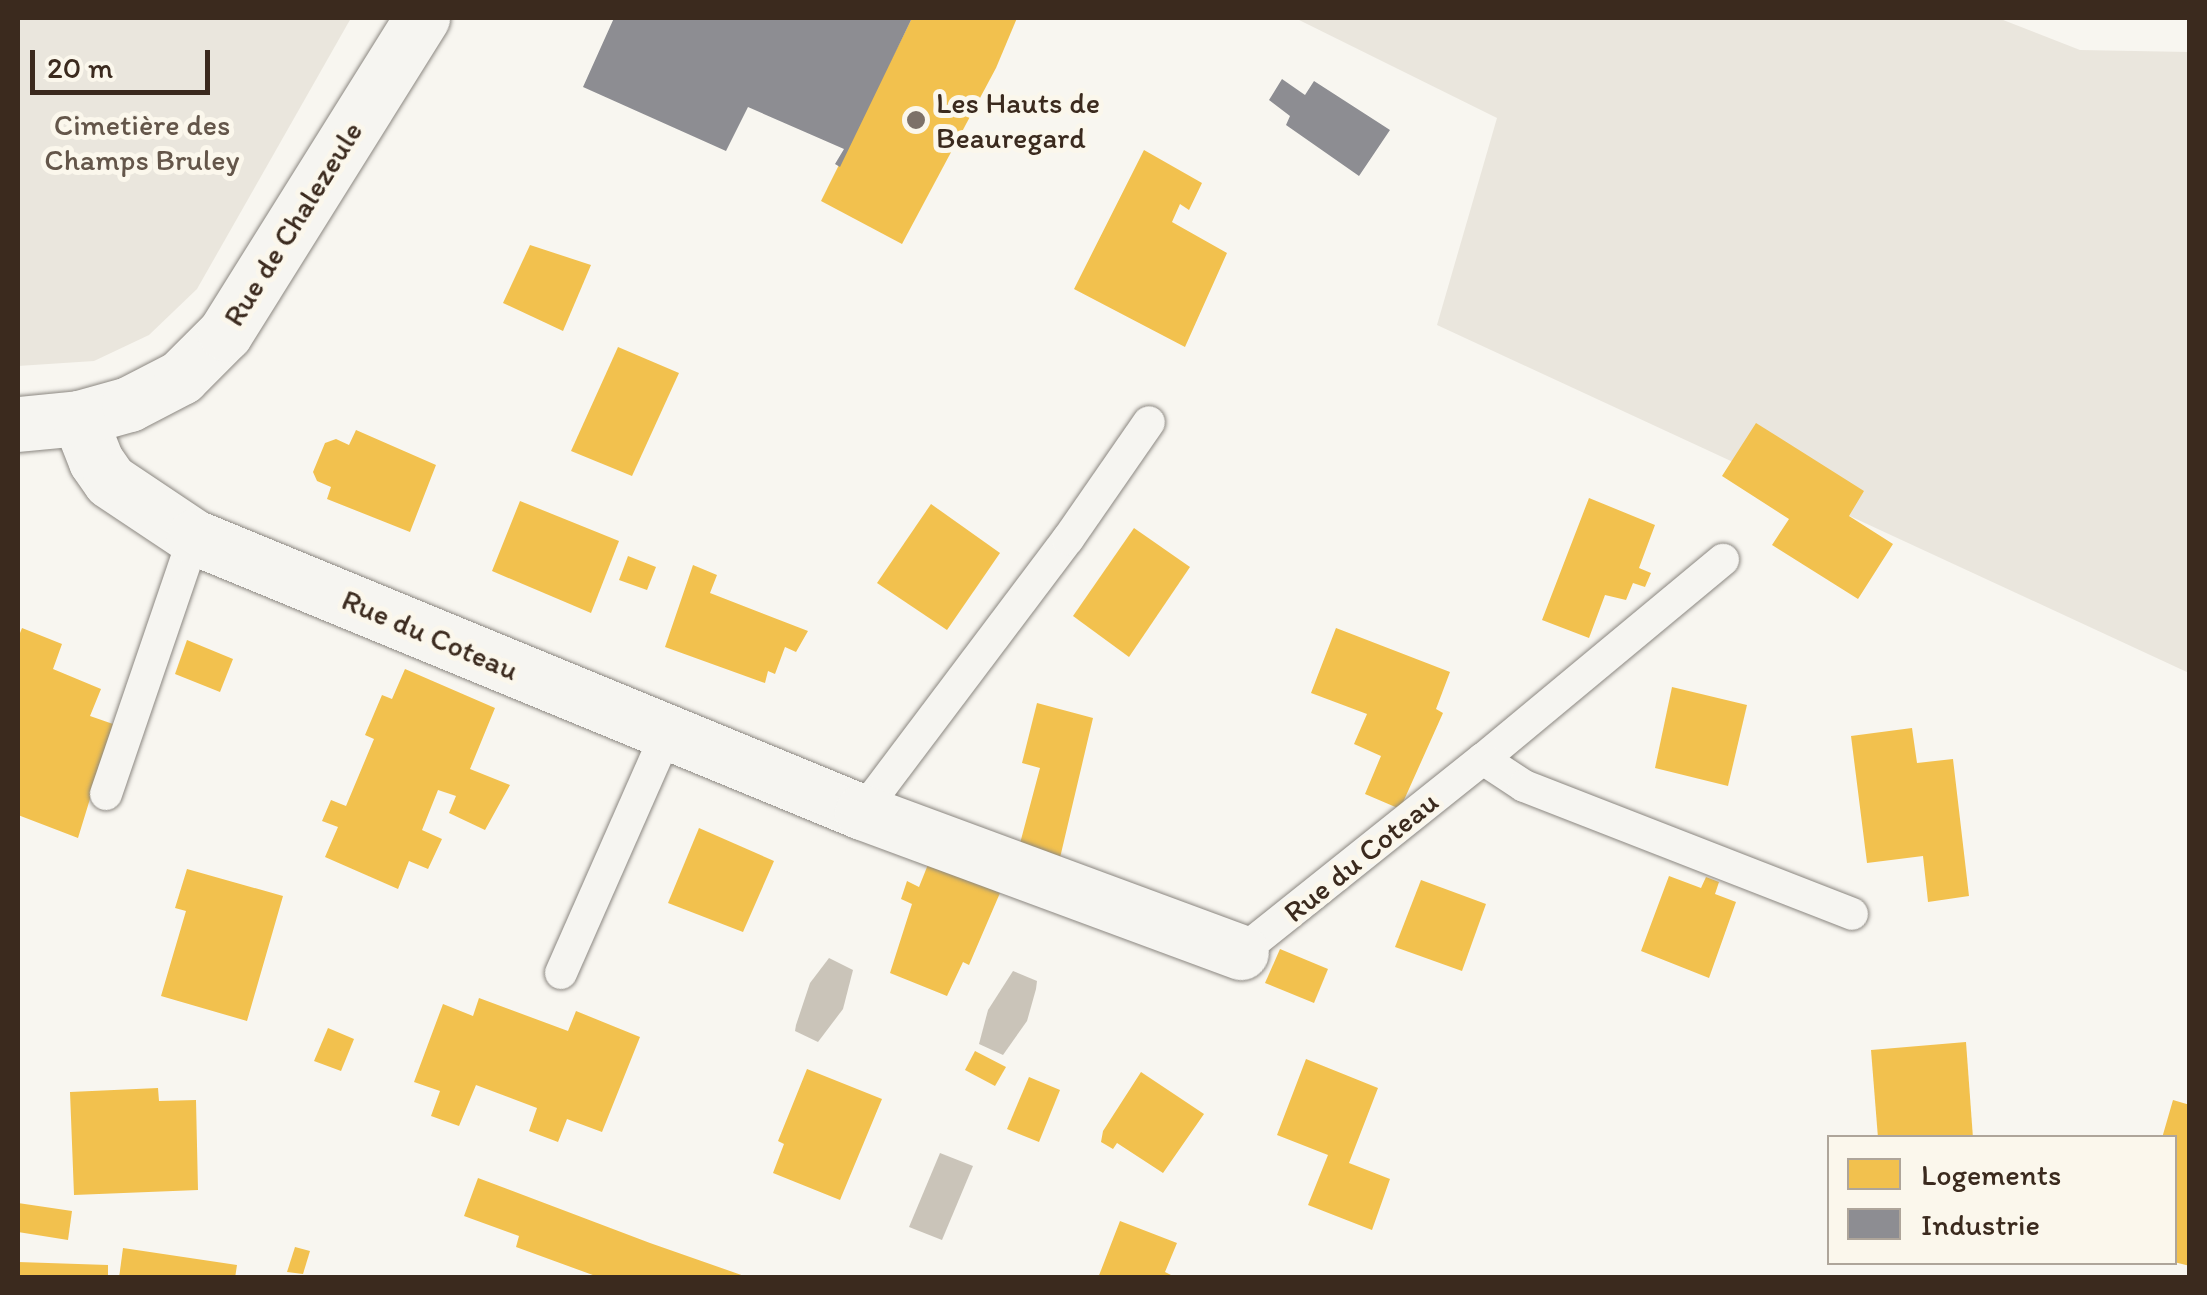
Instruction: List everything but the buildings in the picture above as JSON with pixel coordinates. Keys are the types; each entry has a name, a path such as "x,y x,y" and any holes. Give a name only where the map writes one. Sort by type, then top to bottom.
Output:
{"street":[{"name":"Rue de Chalezeule","path":"18,424 79,418 129,404 181,377 225,333 422,18"},
{"name":"Rue du Coteau","path":"79,418 96,461 110,481 194,537 862,812 1241,952"}],"lane":[{"path":"862,812 1068,539 1149,422"},
{"path":"106,794 194,537"},
{"name":"Rue du Coteau","path":"1241,952 1484,759 1723,560"},
{"path":"560,974 667,734"},
{"path":"1484,759 1524,786 1852,914"}],"green space":[{"name":"Cimetière des Champs Bruley","path":"18,18 351,18 197,289 149,335 94,361 18,366"},
{"path":"1295,18 1998,18 2080,50 2189,52 2189,673 1437,325 1497,118"}],"shaded area":[{"path":"829,958 853,970 843,1009 818,1042 795,1031 810,983"},
{"path":"1013,971 1037,981 1027,1021 1003,1055 979,1044 988,1010"},
{"path":"940,1153 973,1166 942,1240 909,1227"}],"place":[{"name":"Les Hauts de Beauregard","path":"916,120"}]}
